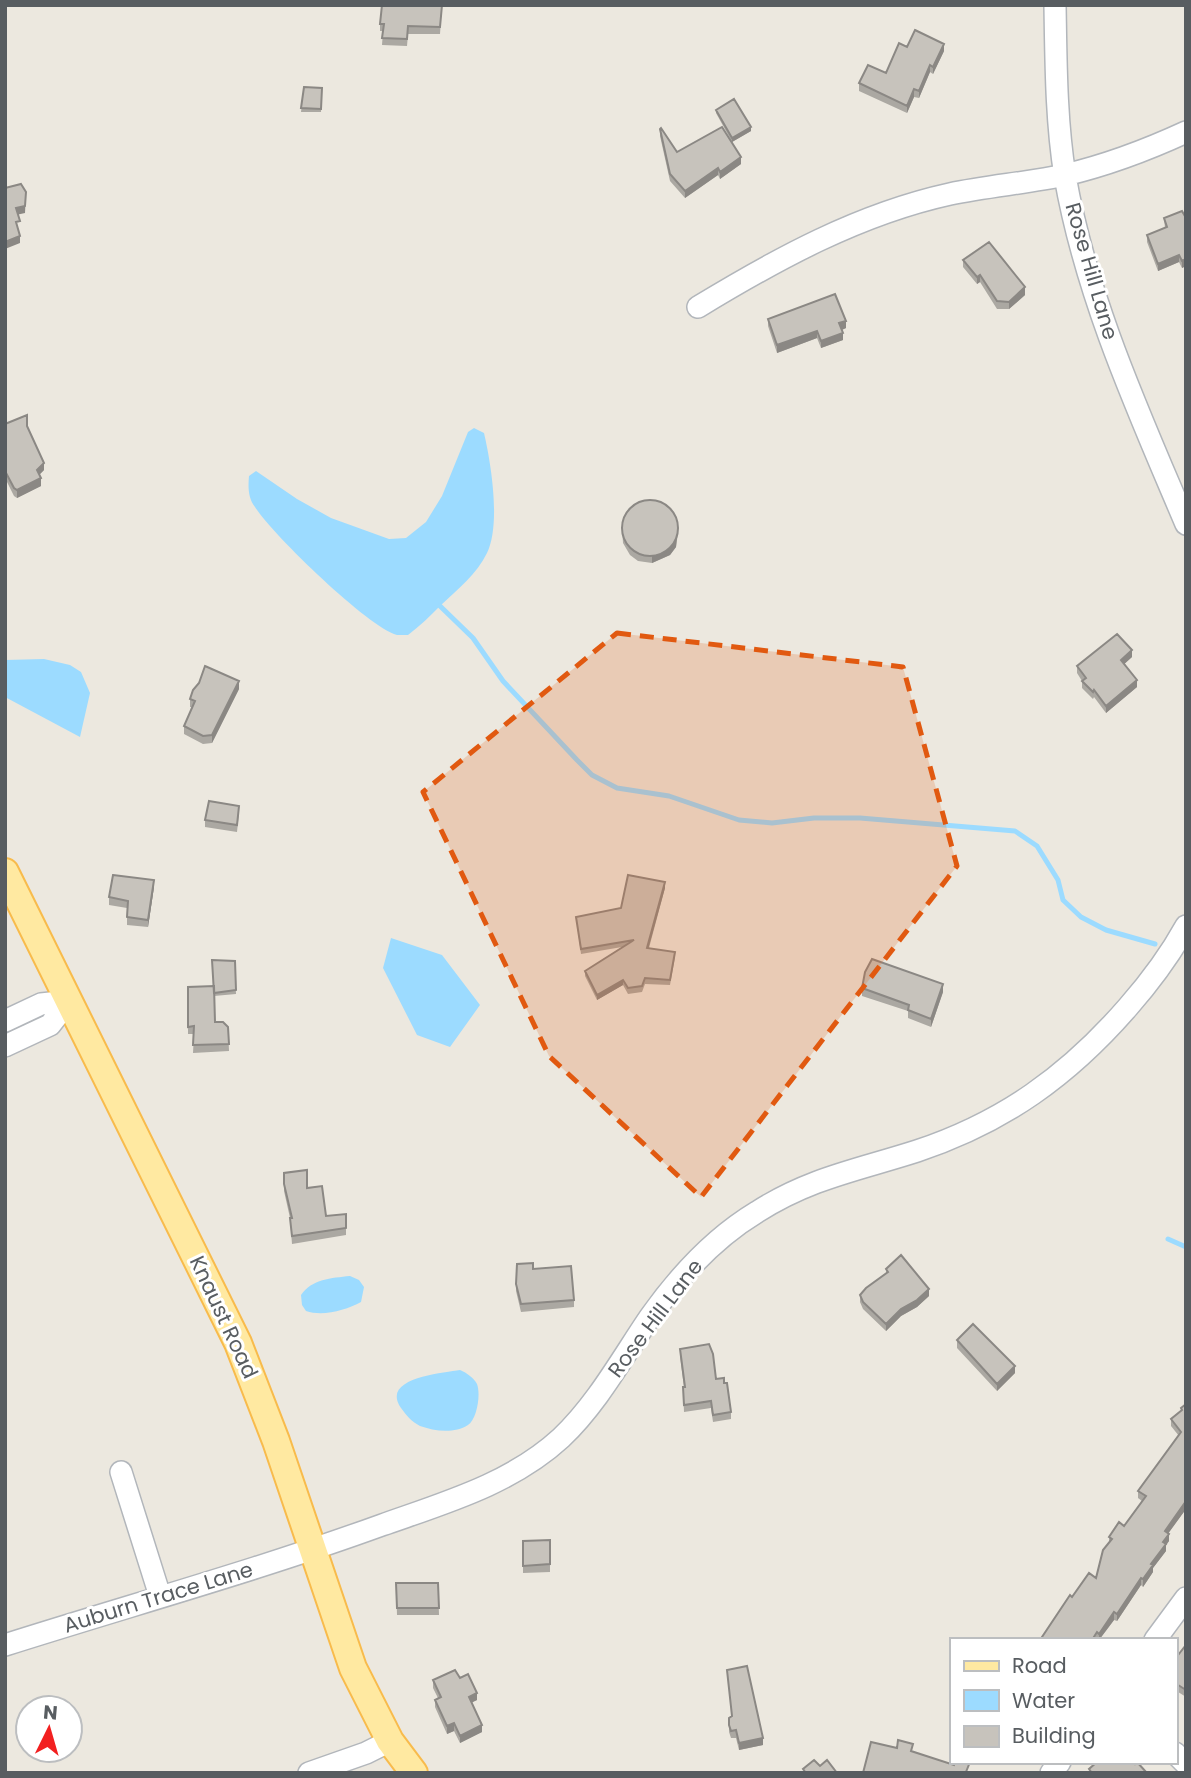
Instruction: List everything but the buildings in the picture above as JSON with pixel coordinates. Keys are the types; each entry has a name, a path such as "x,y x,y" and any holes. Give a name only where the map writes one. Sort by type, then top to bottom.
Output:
{"main road":[{"name":"Knaust Road","path":"5,872 238,1343 276,1441 353,1668 390,1741 414,1773"}],"street":[{"name":"Rose Hill Lane","path":"1055,5 1056,74 1065,175 1083,256 1107,330 1186,524"},
{"path":"698,307 812,243 881,214 948,194 1065,175 1143,151 1186,132"},
{"name":"Rose Hill Lane","path":"312,1550 467,1494 514,1473 561,1438 594,1401 653,1313 683,1275 719,1239 756,1212 802,1186 918,1150 975,1128 1021,1103 1071,1067 1102,1037 1143,990 1186,926"},
{"path":"5,1021 41,1004 69,1000"},
{"path":"5,1046 50,1025 69,1000"},
{"path":"121,1472 160,1596"},
{"name":"Auburn Trace Lane","path":"5,1645 312,1550"},
{"path":"1156,1638 1186,1598"},
{"path":"309,1773 366,1753 390,1741"}],"highlighted area":[{"path":"617,633 903,667 957,866 701,1197 549,1056 423,792"}],"water":[{"path":"474,428 484,433 489,460 494,510 491,541 483,561 472,575 408,635 397,635 383,628 344,598 280,537 255,507 250,496 249,476 256,471 331,518 389,539 406,538 426,522 442,496 468,432"},
{"path":"44,659 70,665 81,672 90,693 80,737 5,697 5,660"},
{"path":"391,938 442,955 480,1005 450,1047 417,1035 383,968"},
{"path":"350,1276 359,1280 364,1287 361,1302 334,1312 306,1311 301,1295 305,1290 322,1280"},
{"path":"460,1370 472,1378 478,1388 476,1412 468,1425 450,1431 426,1428 414,1422 401,1408 397,1398 399,1390 406,1384 428,1375"}],"waterway":[{"path":"440,606 473,638 503,681 577,760 592,775 617,788 669,796 739,820 772,823 814,818 860,818 1015,831 1037,846 1058,880 1063,900 1081,917 1106,930 1155,944"},
{"path":"1168,1239 1186,1247"}]}
